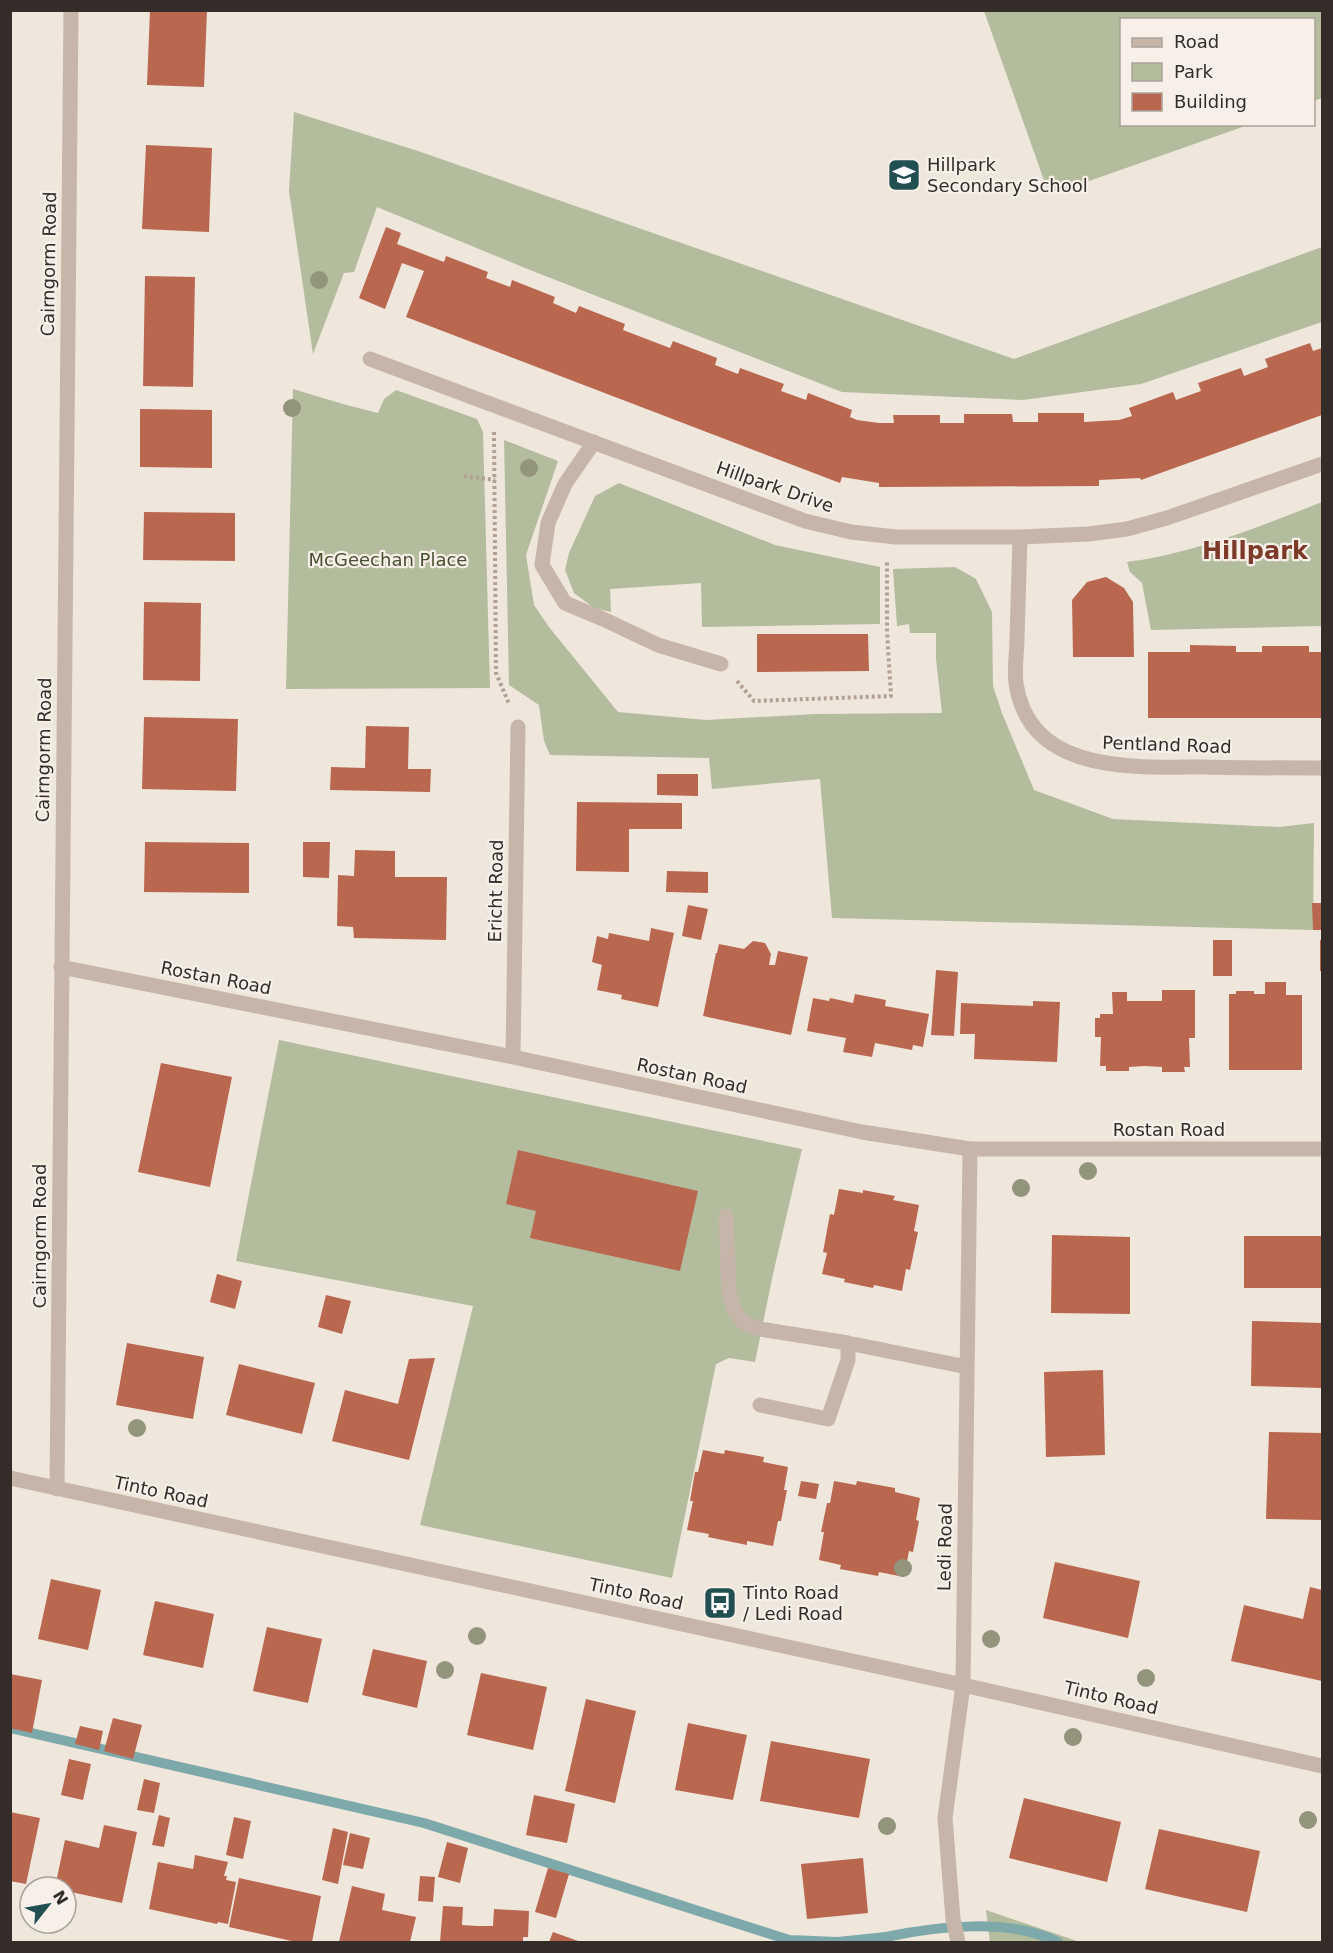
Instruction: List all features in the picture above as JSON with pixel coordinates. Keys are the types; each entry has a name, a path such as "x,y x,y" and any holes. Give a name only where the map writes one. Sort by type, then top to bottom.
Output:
{"street":[{"name":"Cairngorm Road","path":"57,1489 71,10"},
{"name":"Hillpark Drive","path":"370,359 805,521 851,532 886,536 1020,537 1089,534 1127,529 1167,518 1323,464"},
{"path":"594,442 565,484 548,523 542,565 565,603 658,645 722,664"},
{"name":"Pentland Road","path":"1020,537 1016,683 1024,712 1034,727 1050,742 1067,753 1093,762 1128,767 1323,768"},
{"name":"Ericht Road","path":"513,1057 518,727"},
{"name":"Rostan Road","path":"62,967 513,1057 862,1132 970,1149 1323,1149"},
{"name":"Ledi Road","path":"958,1942 953,1919 945,1818 963,1685 970,1149"},
{"path":"726,1216 729,1292 735,1312 744,1323 760,1329 967,1368"},
{"path":"760,1405 828,1419 848,1360 848,1344"},
{"name":"Tinto Road","path":"10,1478 963,1685 1323,1766"}],"path":[{"path":"494,445 496,673 518,727"},
{"path":"464,476 495,480"},
{"path":"722,664 754,701 891,696 886,536"}],"green space":[{"path":"984,11 1322,11 1322,98 1315,101 1315,18 1120,18 1120,126 1245,126 1058,192 1046,186"},
{"path":"294,112 418,151 1014,359 1322,247 1322,322 1141,384 1023,400 842,392 530,270 377,207 354,272 344,273 313,354 289,191"},
{"name":"McGeechan Place","path":"293,389 378,413 384,399 396,390 477,419 483,432 490,688 286,689"},
{"path":"504,440 558,461 526,555 534,605 618,712 706,720 815,714 942,713 936,659 936,633 910,633 909,624 897,626 893,569 955,567 976,579 992,612 993,686 1034,790 1113,819 1279,827 1314,823 1313,930 832,918 820,779 712,789 709,758 550,755 544,741 539,705 509,685"},
{"path":"619,483 775,545 880,567 880,624 702,627 701,583 610,589 611,612 594,608 574,593 565,570 569,553 595,496"},
{"path":"1322,502 1322,626 1151,630 1142,583 1130,572 1127,562 1202,546"},
{"path":"279,1040 802,1149 755,1362 729,1358 716,1364 672,1578 420,1525 473,1306 236,1261"},
{"path":"986,1910 1080,1942 990,1942"}],"building":[{"path":"150,10 207,10 204,87 147,85"},
{"path":"146,145 212,148 209,232 142,229"},
{"path":"386,227 401,233 397,244 444,262 446,256 488,272 486,278 510,287 512,280 555,297 553,303 576,313 579,306 625,324 623,330 670,348 673,341 717,358 715,365 738,374 740,368 784,384 781,391 806,400 808,393 852,410 850,417 857,420 894,423 893,415 940,415 940,423 964,423 964,414 1012,414 1013,422 1038,422 1038,413 1084,413 1084,422 1119,420 1132,416 1129,408 1173,392 1176,400 1201,391 1198,383 1241,368 1244,376 1268,367 1265,359 1310,343 1313,351 1322,348 1322,415 1141,480 1140,478 1099,480 1099,486 879,487 879,483 842,477 840,483 406,317 424,271 402,263 385,309 359,298"},
{"path":"145,276 195,277 193,387 143,386"},
{"path":"140,409 212,410 212,468 140,467"},
{"path":"144,512 235,513 235,561 143,560"},
{"path":"1106,577 1124,588 1133,602 1134,657 1073,657 1072,600 1087,582"},
{"path":"144,602 201,603 200,681 143,680"},
{"path":"757,634 868,634 869,671 757,672"},
{"path":"1190,645 1236,646 1236,652 1262,652 1262,646 1309,646 1309,652 1322,652 1322,718 1148,718 1148,652 1190,652"},
{"path":"144,717 238,719 236,791 142,789"},
{"path":"366,726 409,727 408,769 431,769 430,792 330,790 331,767 365,768"},
{"path":"657,774 698,774 698,796 657,795"},
{"path":"577,802 682,803 682,829 629,829 629,872 576,871"},
{"path":"145,842 249,843 249,893 144,892"},
{"path":"303,842 330,842 329,878 303,877"},
{"path":"355,850 395,851 395,877 447,877 446,940 354,938 353,927 337,926 338,875 354,876"},
{"path":"667,871 708,872 708,893 666,892"},
{"path":"1312,903 1322,903 1322,930 1313,930"},
{"path":"688,905 708,909 701,940 682,936"},
{"path":"651,928 674,933 658,1007 621,999 622,995 597,990 602,965 592,962 597,936 608,939 609,933 649,941"},
{"path":"1213,940 1232,940 1232,976 1213,976"},
{"path":"1320,940 1322,940 1322,971 1320,971"},
{"path":"753,941 765,943 771,954 769,965 775,965 778,951 808,957 791,1035 703,1016 719,944 744,949"},
{"path":"936,970 958,972 954,1036 931,1035"},
{"path":"1265,982 1286,982 1286,995 1302,995 1302,1070 1229,1070 1229,994 1236,994 1236,991 1254,991 1254,994 1265,994"},
{"path":"1162,990 1195,990 1195,1038 1189,1038 1190,1067 1184,1067 1185,1072 1162,1072 1162,1067 1145,1066 1129,1067 1129,1071 1106,1071 1106,1066 1100,1066 1101,1037 1095,1037 1095,1018 1100,1018 1100,1014 1113,1014 1112,992 1127,992 1127,1001 1162,1001"},
{"path":"855,994 886,1000 885,1006 929,1014 923,1047 913,1045 912,1050 875,1043 872,1057 843,1052 846,1038 807,1031 813,998 829,1001 830,998 853,1003"},
{"path":"1033,1001 1060,1002 1057,1062 974,1059 975,1034 960,1034 961,1003 1033,1006"},
{"path":"161,1063 232,1077 210,1187 138,1172"},
{"path":"518,1150 698,1191 680,1271 530,1238 536,1211 506,1204"},
{"path":"839,1189 863,1193 863,1190 895,1196 893,1200 919,1205 914,1231 918,1232 910,1270 906,1269 902,1291 844,1282 845,1279 822,1274 827,1253 823,1252 830,1214 834,1215"},
{"path":"1052,1235 1130,1237 1130,1314 1051,1313"},
{"path":"1244,1236 1322,1236 1322,1288 1244,1288"},
{"path":"217,1274 242,1281 235,1309 210,1302"},
{"path":"326,1295 351,1301 342,1334 318,1327"},
{"path":"1252,1321 1322,1323 1322,1388 1251,1386"},
{"path":"127,1343 204,1357 193,1419 116,1405"},
{"path":"435,1358 409,1460 332,1441 345,1390 398,1404 409,1359"},
{"path":"239,1364 315,1383 302,1434 226,1415"},
{"path":"1103,1370 1105,1455 1046,1457 1044,1372"},
{"path":"1269,1432 1322,1433 1322,1520 1266,1519"},
{"path":"703,1450 724,1454 725,1450 764,1457 763,1462 788,1467 784,1490 787,1490 773,1546 747,1541 747,1545 687,1530 693,1501 690,1501 695,1472 698,1472"},
{"path":"801,1481 819,1484 816,1499 798,1496"},
{"path":"834,1481 856,1485 857,1481 895,1488 895,1492 920,1498 916,1520 919,1521 913,1552 909,1551 904,1577 879,1572 878,1576 840,1569 841,1565 819,1560 824,1532 821,1532"},
{"path":"1055,1562 1140,1581 1128,1638 1043,1618"},
{"path":"51,1579 101,1590 88,1650 38,1639"},
{"path":"1310,1587 1322,1590 1322,1681 1231,1661 1244,1605 1303,1619"},
{"path":"155,1601 214,1614 203,1668 143,1655"},
{"path":"267,1627 322,1639 308,1703 253,1691"},
{"path":"373,1649 427,1661 417,1708 362,1695"},
{"path":"481,1673 547,1687 533,1750 467,1735"},
{"path":"10,1674 42,1680 32,1733 10,1728"},
{"path":"586,1699 636,1711 615,1803 565,1791"},
{"path":"113,1718 142,1725 133,1759 104,1751"},
{"path":"688,1723 747,1735 733,1800 675,1790"},
{"path":"80,1726 103,1731 99,1750 75,1744"},
{"path":"771,1741 870,1759 859,1818 760,1801"},
{"path":"69,1759 91,1764 83,1800 61,1795"},
{"path":"144,1779 160,1783 154,1813 137,1810"},
{"path":"534,1795 575,1804 567,1843 526,1835"},
{"path":"1024,1798 1121,1822 1107,1882 1009,1858"},
{"path":"10,1812 40,1818 28,1875 18,1875 18,1882 10,1881"},
{"path":"159,1815 170,1818 164,1847 152,1845"},
{"path":"234,1817 251,1821 243,1859 226,1855"},
{"path":"104,1825 137,1832 122,1903 78,1894 78,1875 58,1875 65,1840 99,1848"},
{"path":"333,1828 348,1832 338,1884 322,1880"},
{"path":"1159,1829 1260,1851 1247,1912 1145,1889"},
{"path":"350,1833 370,1838 363,1869 343,1865"},
{"path":"447,1842 468,1848 460,1883 438,1877"},
{"path":"195,1855 228,1862 224,1876 227,1876 226,1880 236,1882 228,1924 218,1922 217,1924 149,1909 158,1862 193,1869"},
{"path":"863,1858 868,1913 807,1919 801,1864"},
{"path":"548,1868 569,1874 556,1918 535,1912"},
{"path":"420,1876 435,1877 433,1902 418,1901"},
{"path":"239,1878 321,1896 312,1942 296,1942 229,1927"},
{"path":"352,1886 385,1894 382,1910 416,1917 410,1942 339,1942"},
{"path":"443,1906 463,1907 462,1925 477,1926 493,1926 494,1909 529,1911 528,1937 523,1937 523,1942 440,1942"},
{"path":"553,1932 581,1942 549,1942"}],"waterway":[{"path":"14,1729 424,1823 789,1940 838,1942 886,1937"},
{"path":"882,1940 886,1937 928,1930 973,1926 1018,1930 1039,1934 1058,1942"}],"place":[{"name":"Hillpark Secondary School","path":"904,175"},
{"name":"Tinto Road / Ledi Road","path":"720,1603"}],"district":[{"name":"Hillpark","path":"1255,551"}]}
